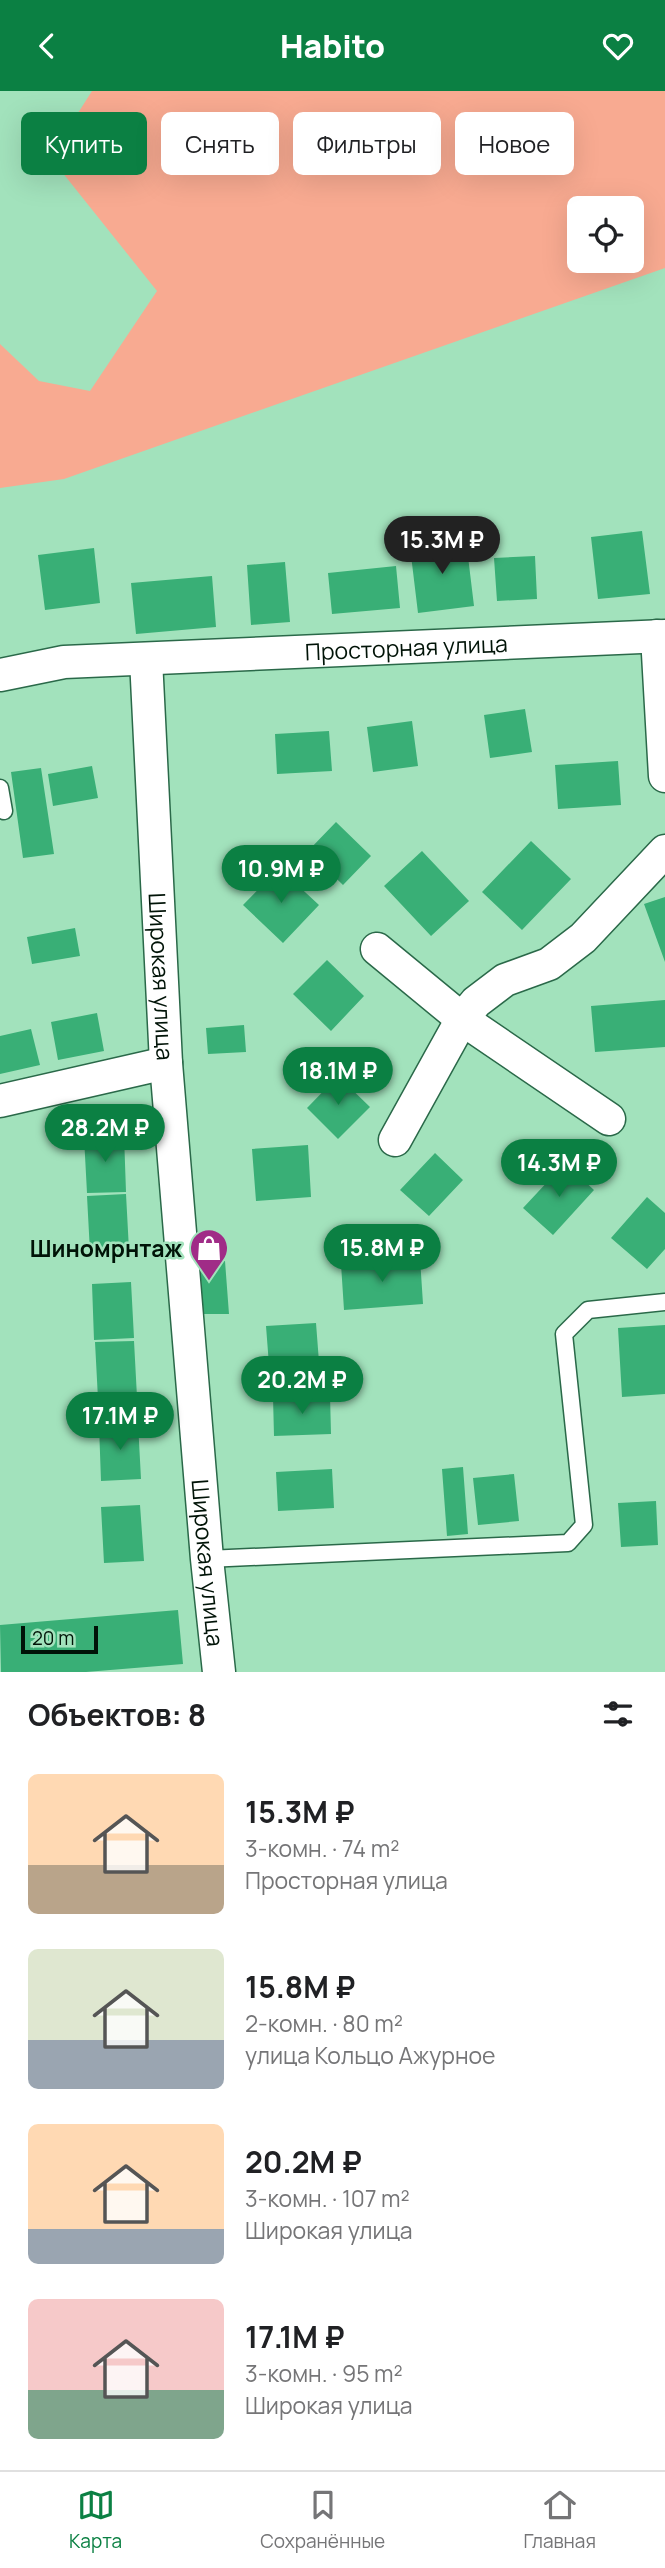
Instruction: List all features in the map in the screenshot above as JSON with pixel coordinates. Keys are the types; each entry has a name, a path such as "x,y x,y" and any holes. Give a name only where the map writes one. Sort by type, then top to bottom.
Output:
{"street":[{"name":"Просторная улица","path":"0,675 64,662 661,636"},
{"path":"661,636 665,776"},
{"name":"Широкая улица","path":"146,659 166,1063 207,1559 219,1672"},
{"path":"395,1139 462,1019 476,1002 505,980 549,964 583,938 665,851"},
{"path":"377,949 462,1019 609,1119"},
{"path":"0,1101 166,1063"}],"lane":[{"path":"0,788 4,811"},
{"path":"207,1559 568,1543 584,1525 564,1334 588,1310 665,1302"}],"shaded area":[{"path":"92,91 665,91 665,268 64,479 0,488 0,344 39,381 90,391 157,291 64,175 147,175 147,112 79,112"}],"building":[{"path":"642,531 650,594 598,599 591,537"},
{"path":"466,540 474,606 418,613 410,547"},
{"path":"94,548 100,603 45,610 38,555"},
{"path":"535,556 537,599 497,601 494,558"},
{"path":"285,562 290,622 251,625 247,565"},
{"path":"396,566 400,608 332,614 328,573"},
{"path":"212,576 216,627 136,634 131,583"},
{"path":"525,709 532,752 490,758 484,715"},
{"path":"412,721 418,766 373,772 367,727"},
{"path":"329,731 332,771 277,774 275,734"},
{"path":"618,761 621,805 558,809 555,765"},
{"path":"92,766 98,798 53,806 48,774"},
{"path":"41,768 54,854 23,858 11,772"},
{"path":"336,822 371,856 343,885 308,851"},
{"path":"531,841 571,879 522,930 482,892"},
{"path":"422,851 469,901 431,936 384,886"},
{"path":"279,868 319,905 283,943 243,905"},
{"path":"665,897 665,962 644,904"},
{"path":"75,928 80,956 32,964 27,937"},
{"path":"327,960 364,996 331,1031 293,994"},
{"path":"665,1000 665,1047 595,1052 591,1006"},
{"path":"97,1013 104,1051 58,1060 51,1022"},
{"path":"244,1025 246,1052 208,1054 206,1028"},
{"path":"31,1029 40,1065 0,1074 0,1036"},
{"path":"338,1076 370,1107 338,1139 307,1108"},
{"path":"124,1135 126,1192 87,1193 84,1137"},
{"path":"308,1145 311,1197 256,1201 252,1149"},
{"path":"435,1153 463,1180 429,1216 400,1190"},
{"path":"565,1163 594,1190 553,1235 523,1208"},
{"path":"126,1194 129,1250 90,1252 87,1196"},
{"path":"647,1197 665,1213 665,1249 647,1269 611,1238"},
{"path":"420,1258 423,1304 344,1310 341,1264"},
{"path":"225,1261 229,1314 203,1314 200,1262"},
{"path":"131,1282 134,1338 94,1340 92,1284"},
{"path":"316,1323 319,1362 269,1365 266,1326"},
{"path":"665,1325 665,1394 622,1397 618,1328"},
{"path":"134,1341 137,1397 98,1399 95,1342"},
{"path":"330,1395 331,1434 274,1436 273,1397"},
{"path":"138,1423 141,1479 101,1481 99,1425"},
{"path":"463,1467 468,1534 447,1536 442,1469"},
{"path":"332,1469 334,1508 278,1511 276,1472"},
{"path":"514,1474 519,1521 478,1525 473,1478"},
{"path":"656,1501 658,1545 621,1547 618,1503"},
{"path":"140,1505 144,1561 104,1563 101,1507"},
{"path":"178,1610 183,1664 86,1672 1,1672 0,1625"}],"place":[{"name":"Шиномрнтаж","path":"209,1282"}]}
